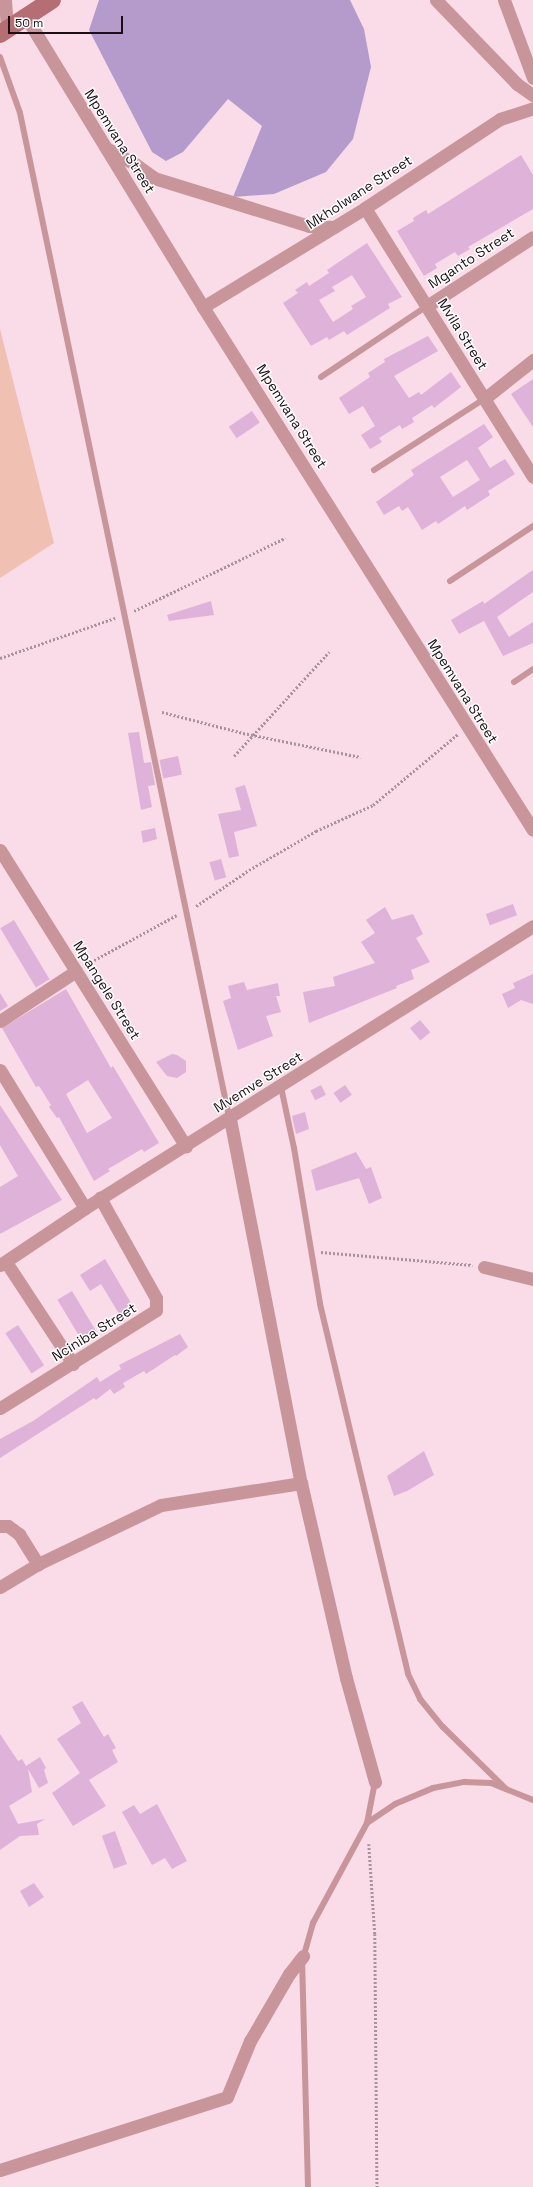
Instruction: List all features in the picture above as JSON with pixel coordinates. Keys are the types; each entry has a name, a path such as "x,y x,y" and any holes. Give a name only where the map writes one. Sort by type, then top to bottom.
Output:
{"street":[{"path":"2,28 5,0"},
{"path":"2,28 26,17 52,0"},
{"path":"436,0 517,84 533,95"},
{"path":"504,0 533,78"},
{"name":"Mpemvana Street","path":"26,17 203,307 466,727 533,830"},
{"name":"Mkholwane Street","path":"203,307 365,208 500,119 533,108"},
{"path":"106,148 135,164 154,178 308,226 334,227"},
{"name":"Mvila Street","path":"365,208 533,477"},
{"name":"Mganto Street","path":"427,306 533,237"},
{"path":"484,399 533,360"},
{"name":"Mpangele Street","path":"0,850 186,1146"},
{"name":"Mvemve Street","path":"3,1264 100,1198 281,1087 533,926"},
{"path":"0,1021 76,971"},
{"path":"0,1070 85,1208"},
{"path":"230,1118 301,1483 346,1678 375,1782"},
{"name":"Nciniba Street","path":"0,1408 146,1319 156,1310 156,1298 100,1198"},
{"path":"3,1264 73,1364"},
{"path":"484,1267 533,1279"},
{"path":"0,1586 38,1564 161,1505 301,1483"},
{"path":"0,1526 8,1526 19,1534 38,1564"},
{"path":"0,2170 227,2097 250,2042 289,1974 303,1956"}],"lane":[{"path":"0,56 20,114 123,615 146,714 230,1118"},
{"path":"322,376 427,306"},
{"path":"374,470 484,399"},
{"path":"450,581 533,526"},
{"path":"514,682 533,670"},
{"path":"281,1087 294,1148 310,1251 408,1674 420,1699 442,1727 506,1789"},
{"path":"308,2187 303,1956 319,1910 367,1823 375,1782"},
{"path":"367,1823 395,1804 433,1788 464,1782 491,1783 533,1800"}],"path":[{"path":"0,658 123,615 285,538"},
{"path":"234,756 255,735 329,652"},
{"path":"162,712 255,735 361,757"},
{"path":"76,971 102,954 186,912 249,870 316,831 373,805 466,727"},
{"path":"310,1251 484,1267"},
{"path":"367,1823 375,1934 376,2187"}],"shaded area":[{"path":"99,0 350,0 364,29 371,67 353,139 326,172 274,194 233,197 262,126 228,99 183,152 166,161 152,152 89,30"},
{"path":"0,329 54,543 0,578"}],"building":[{"path":"521,155 533,175 533,209 468,247 470,249 458,256 455,252 435,264 437,268 424,276 397,231 414,221 413,218 426,210 428,214"},
{"path":"367,243 402,297 388,304 390,308 347,335 344,331 329,340 327,337 311,346 283,303 298,293 295,290 307,282 309,286 329,273 327,270","holes":["352,275 366,297 351,306 353,309 333,322 319,300 335,291 332,287"]},
{"path":"428,336 438,351 394,376 409,398 419,392 421,395 451,372 461,387 434,408 432,405 412,418 414,422 402,429 400,425 379,438 382,442 370,449 361,435 375,426 363,406 349,414 339,398 370,377 368,373 385,362 384,359"},
{"path":"533,379 533,427 511,394"},
{"path":"252,411 260,423 237,438 229,427"},
{"path":"484,424 493,437 478,448 490,468 505,459 515,474 488,491 490,495 467,510 465,506 438,524 436,521 422,530 408,507 402,511 399,506 384,515 376,502 414,475 411,470","holes":["467,460 480,480 453,497 440,477"]},
{"path":"533,570 533,592 497,617 509,637 533,622 533,643 503,656 484,621 459,634 451,620 483,601 484,604"},
{"path":"211,601 214,615 169,621 167,615"},
{"path":"139,732 144,763 151,762 155,785 148,786 152,807 141,810 128,733"},
{"path":"178,756 182,775 163,779 159,760"},
{"path":"245,785 257,826 234,832 239,856 229,858 218,814 241,810 235,788"},
{"path":"155,828 157,839 143,843 141,831"},
{"path":"221,859 226,877 215,881 209,862"},
{"path":"513,904 517,915 490,925 486,914"},
{"path":"385,907 392,920 413,914 423,934 416,938 430,962 411,970 414,979 396,986 397,988 309,1023 303,992 335,986 333,977 375,963 361,942 375,933 366,920"},
{"path":"14,920 50,979 36,987 0,928"},
{"path":"533,974 533,1004 521,1000 508,1008 502,994 515,988 513,983"},
{"path":"244,982 247,990 278,983 280,996 276,996 281,1012 266,1016 273,1036 238,1050 223,1001 231,998 228,986"},
{"path":"66,989 111,1068 113,1066 159,1143 144,1152 142,1149 108,1169 110,1171 94,1181 59,1117 57,1118 49,1107 51,1105 39,1086 36,1087 2,1028","holes":["88,1080 112,1118 87,1133 66,1094"]},
{"path":"0,993 8,1006 0,1011"},
{"path":"420,1020 430,1032 420,1041 410,1028"},
{"path":"172,1054 177,1055 186,1061 186,1072 177,1078 167,1076 156,1062"},
{"path":"321,1085 326,1095 315,1100 310,1090"},
{"path":"345,1085 352,1095 340,1103 334,1093"},
{"path":"0,1105 62,1200 0,1234 0,1187 18,1176 0,1145"},
{"path":"305,1112 309,1129 296,1134 292,1116"},
{"path":"356,1152 366,1169 371,1167 382,1198 369,1204 359,1178 316,1191 311,1170"},
{"path":"105,1259 134,1308 121,1317 101,1284 90,1291 80,1275"},
{"path":"72,1291 97,1332 82,1341 57,1300"},
{"path":"18,1325 44,1365 32,1373 5,1333"},
{"path":"180,1334 188,1347 176,1356 175,1355 146,1374 144,1371 123,1383 125,1387 114,1394 110,1389 96,1400 94,1398 0,1458 0,1439 33,1421 97,1377 100,1382 121,1369 119,1365"},
{"path":"424,1451 434,1475 407,1491 394,1496 387,1476"},
{"path":"82,1701 104,1737 108,1734 116,1748 112,1750 118,1762 89,1780 106,1806 73,1826 52,1793 80,1773 57,1739 81,1723 72,1707"},
{"path":"0,1734 18,1761 22,1759 26,1766 40,1757 46,1768 44,1770 48,1783 39,1788 28,1769 32,1792 9,1806 18,1824 45,1819 37,1824 39,1835 20,1836 0,1850"},
{"path":"157,1804 187,1861 172,1869 165,1858 152,1865 122,1812 134,1805 140,1814"},
{"path":"115,1831 127,1864 114,1869 102,1836"},
{"path":"34,1883 44,1897 29,1907 20,1891"}]}
